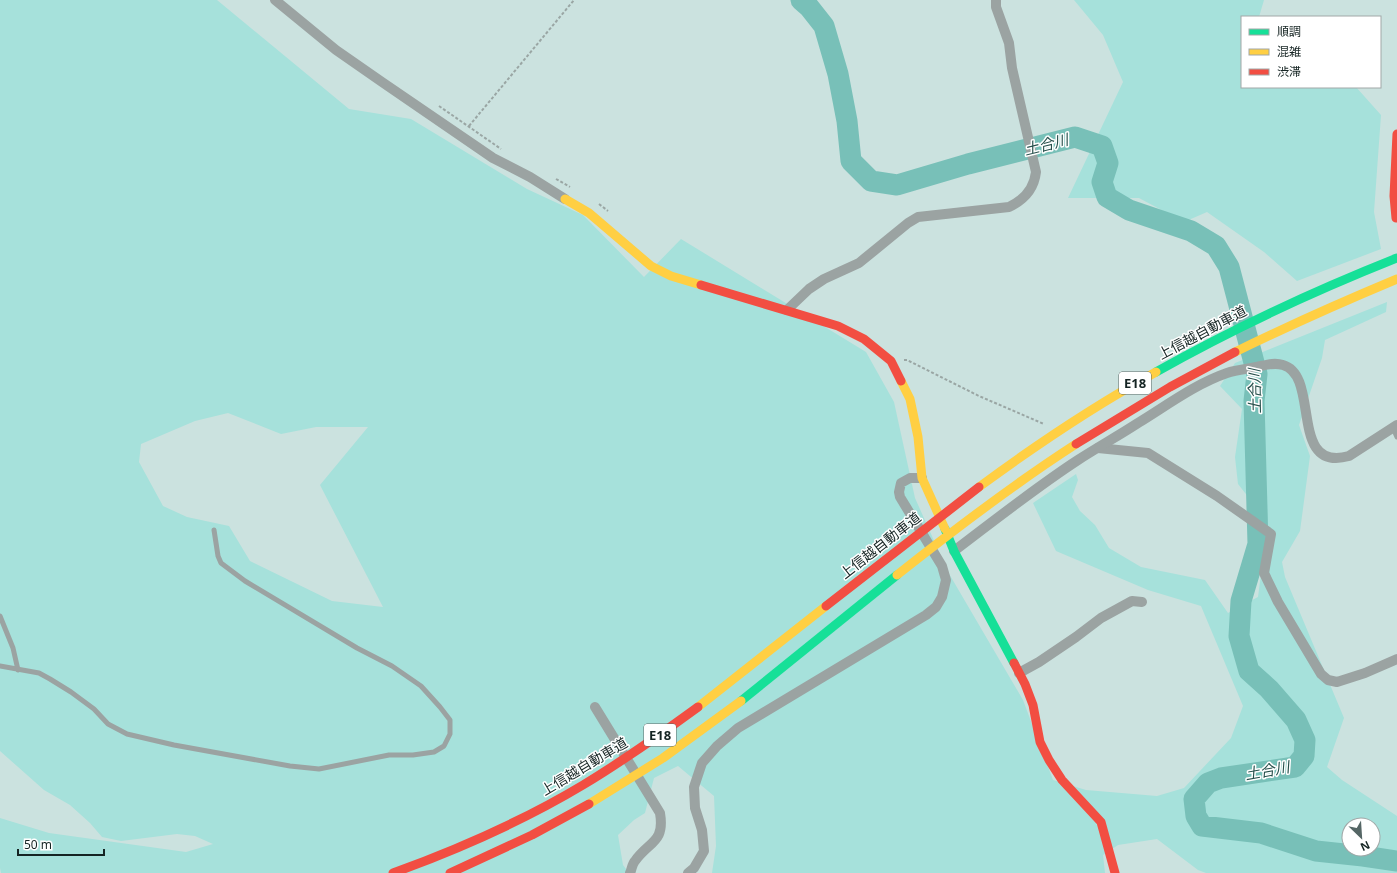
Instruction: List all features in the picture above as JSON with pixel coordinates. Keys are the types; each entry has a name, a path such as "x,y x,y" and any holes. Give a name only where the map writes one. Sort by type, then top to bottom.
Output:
{"main road":[{"path":"1397,134 1394,196 1397,219"},
{"path":"565,199 589,212 651,266 670,276 838,326 864,339 891,361 910,399 918,437 922,478 954,551 1019,673 1033,705 1040,742 1049,760 1062,780 1101,822 1115,873"},
{"name":"上信越自動車道","path":"393,873 466,844 516,820 606,771 650,742 700,706 952,507 1028,452 1144,378 1247,323 1300,298 1397,258"},
{"name":"E18","path":"450,873 525,839 574,813 618,787 662,758 753,690 909,564 1007,490 1102,426 1154,395 1256,340 1309,315 1397,279"}],"street":[{"path":"275,0 336,50 388,86 493,158 530,177 565,199"},
{"path":"787,310 809,289 859,263 918,217 1009,207 1019,202 1030,191 1035,180 1036,172 1012,68 1009,43 996,7 996,0"},
{"path":"954,551 1078,460 1204,383 1228,372 1275,363 1285,365 1294,371 1300,382 1316,450 1328,457 1341,458 1349,456 1396,430"},
{"path":"1098,448 1148,453 1217,496 1271,534 1264,573 1278,602 1321,674 1328,680 1337,682 1365,673 1397,659"},
{"path":"688,873 694,868 704,851 702,830 695,808 694,787 702,763 738,728 926,615 936,607 942,597 946,580 942,566 907,511 899,492 901,482 910,478 922,478"},
{"path":"1019,673 1039,662 1101,618 1132,602 1142,602"},
{"path":"595,707 660,813 662,825 657,839 634,862 630,873"}],"lane":[{"path":"0,666 39,673 72,692 94,709 108,724 127,734 174,745 290,766 319,769 389,756 434,752 444,746 450,734 450,720 421,686 392,666 357,648 271,597 221,563 218,556 214,530"},
{"path":"0,616 13,648 18,670"}],"path":[{"path":"468,127 574,0"},
{"path":"437,105 505,152"},
{"path":"552,177 572,188"},
{"path":"598,203 608,212"},
{"path":"891,361 906,360 979,396 1049,426"}],"shaded area":[{"path":"0,0 217,0 349,109 411,119 527,189 583,215 644,277 681,239 866,352 894,402 915,498 948,572 1023,700 1053,780 1086,790 1157,796 1184,788 1231,738 1243,706 1201,606 1148,590 1056,551 1033,503 1076,474 1078,480 1072,497 1080,511 1095,525 1109,548 1141,567 1205,580 1228,613 1258,597 1268,522 1238,484 1235,457 1242,409 1220,386 1235,363 1387,302 1386,312 1325,340 1322,358 1299,425 1310,456 1300,531 1282,562 1285,577 1344,718 1327,767 1342,780 1397,816 1397,873 1206,873 1198,870 1157,839 1118,845 1103,855 1105,873 712,873 716,846 714,796 678,766 654,778 645,813 634,820 618,835 623,865 629,873 1,873 0,818 49,833 186,852 213,844 195,836 177,834 121,841 102,837 90,823 70,805 44,790 0,751","holes":["228,413 281,434 316,427 368,427 320,485 383,607 332,601 250,561 229,526 187,517 163,506 139,462 141,444 195,421"]},
{"path":"1074,0 1264,0 1259,16 1241,16 1241,88 1357,88 1381,115 1374,212 1381,249 1297,281 1264,252 1207,212 1184,222 1139,198 1068,198 1123,82 1103,35"}],"waterway":[{"name":"土合川","path":"801,0 809,7 824,26 838,74 847,121 851,161 871,181 897,185 968,164 1075,137 1102,146 1108,163 1102,182 1107,197 1129,210 1191,231 1216,246 1229,267 1257,374 1254,401 1258,544 1241,601 1239,636 1249,671 1269,689 1296,720 1305,740 1304,756 1295,767 1221,778 1208,783 1194,799 1196,816 1202,826 1261,833 1316,851 1397,861"}],"traffic: fast":[{"path":"1156,372 1215,340 1275,311 1397,258"},
{"path":"945,529 954,551 1014,663"},
{"path":"741,701 897,575"}],"traffic: slow":[{"path":"565,199 589,213 651,266 671,276 701,285"},
{"path":"1235,352 1315,314 1397,279"},
{"path":"979,487 1066,426 1110,398 1156,372"},
{"path":"901,381 910,399 918,437 922,478 945,529"},
{"path":"897,575 985,507 1076,444"},
{"path":"698,707 826,606"},
{"path":"589,804 663,758 741,701"}],"traffic: jam":[{"path":"1396,218 1394,196 1397,134"},
{"path":"701,285 838,326 864,339 891,361 901,381"},
{"path":"1076,444 1170,387 1235,352"},
{"path":"826,606 979,487"},
{"path":"1014,663 1025,684 1033,705 1040,742 1049,760 1062,780 1101,822 1115,873"},
{"path":"393,873 490,834 537,811 598,776 698,707"},
{"path":"450,873 532,835 589,804"}]}
